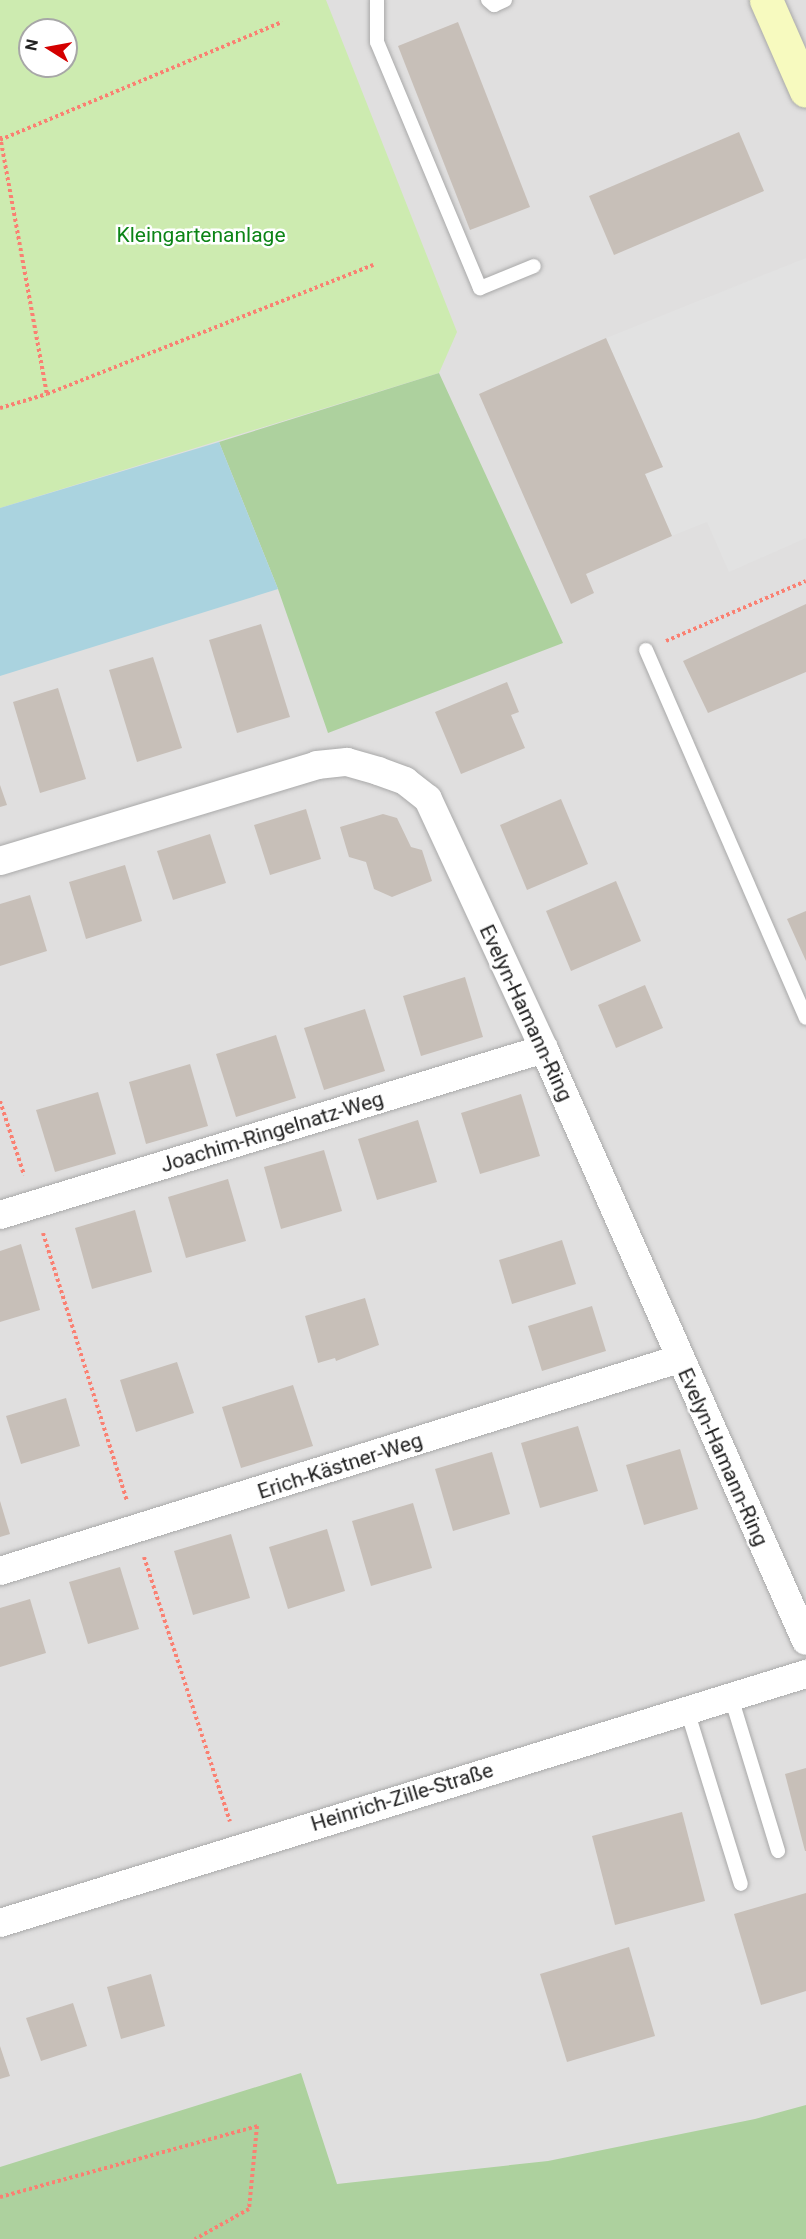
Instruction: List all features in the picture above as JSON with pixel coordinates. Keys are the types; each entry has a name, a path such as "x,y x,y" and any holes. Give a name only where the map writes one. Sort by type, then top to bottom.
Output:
{"street":[{"path":"766,0 806,91"},
{"name":"Evelyn-Hamann-Ring","path":"0,861 317,765 347,762 378,771 405,781 428,800 544,1049 679,1359 806,1641"},
{"name":"Joachim-Ringelnatz-Weg","path":"0,1215 544,1049"},
{"name":"Erich-Kästner-Weg","path":"0,1571 136,1531 679,1359"},
{"name":"Heinrich-Zille-Straße","path":"0,1923 238,1847 806,1674"}],"lane":[{"path":"377,0 377,42 480,288 534,266"},
{"path":"488,0 494,5 505,0"},
{"path":"646,650 806,1018"},
{"path":"731,1697 778,1851"},
{"path":"687,1710 741,1884"}],"path":[{"path":"47,394 0,138 282,22"},
{"path":"0,408 47,394 373,265"},
{"path":"646,650 806,581"},
{"path":"0,1101 238,1847"},
{"path":"0,2197 257,2126 249,2209 195,2239"}],"shaded area":[{"path":"0,0 806,0 806,2239 0,2239"},
{"path":"806,258 806,538 729,572 707,522 672,536 645,474 663,467 606,338"}],"green space":[{"name":"Kleingartenanlage","path":"0,0 326,0 457,332 439,373 0,508"},
{"path":"439,373 563,643 328,733 278,589 219,442"},
{"path":"301,2073 337,2184 548,2161 755,2119 806,2105 806,2239 0,2239 0,2167"}],"water":[{"path":"219,442 278,589 0,676 0,508"}],"building":[{"path":"458,22 530,207 470,230 398,46"},
{"path":"739,132 764,191 614,255 589,196"},
{"path":"606,338 663,467 645,474 672,536 586,574 594,593 571,604 479,394"},
{"path":"806,604 806,672 708,713 683,661"},
{"path":"261,624 290,717 237,733 209,640"},
{"path":"153,657 182,748 137,762 109,670"},
{"path":"507,682 519,712 511,715 525,748 461,774 435,712"},
{"path":"58,688 86,779 40,793 13,702"},
{"path":"0,785 7,805 0,807"},
{"path":"561,799 588,864 527,890 500,825"},
{"path":"306,809 321,859 270,875 254,825"},
{"path":"383,814 397,818 411,847 422,850 432,881 392,897 374,889 366,862 349,857 340,827"},
{"path":"210,834 226,883 173,900 157,851"},
{"path":"125,865 142,921 86,939 69,882"},
{"path":"616,881 641,941 571,971 546,911"},
{"path":"30,895 47,951 0,966 0,904"},
{"path":"806,911 806,961 787,919"},
{"path":"465,977 483,1037 421,1056 403,996"},
{"path":"645,985 663,1028 616,1048 598,1005"},
{"path":"365,1009 385,1071 324,1090 304,1028"},
{"path":"276,1035 296,1098 236,1117 216,1054"},
{"path":"190,1064 208,1126 146,1144 129,1082"},
{"path":"98,1092 116,1154 55,1172 36,1110"},
{"path":"521,1094 540,1156 480,1174 461,1113"},
{"path":"418,1120 437,1182 377,1200 358,1139"},
{"path":"324,1150 342,1211 281,1229 264,1167"},
{"path":"228,1179 246,1241 186,1258 168,1197"},
{"path":"135,1210 152,1272 92,1289 75,1228"},
{"path":"562,1240 576,1284 512,1304 499,1260"},
{"path":"21,1244 40,1310 0,1322 0,1251"},
{"path":"365,1298 379,1345 336,1361 335,1358 318,1363 305,1316"},
{"path":"592,1306 606,1351 542,1371 528,1326"},
{"path":"177,1362 194,1413 136,1432 120,1380"},
{"path":"293,1385 313,1446 241,1468 222,1407"},
{"path":"66,1398 80,1446 21,1464 6,1416"},
{"path":"578,1426 598,1491 540,1508 521,1443"},
{"path":"680,1449 698,1509 644,1525 626,1465"},
{"path":"492,1452 510,1514 453,1531 435,1469"},
{"path":"0,1501 10,1534 0,1537"},
{"path":"413,1503 432,1568 371,1586 352,1521"},
{"path":"327,1529 345,1591 288,1609 269,1547"},
{"path":"231,1534 250,1598 193,1615 174,1551"},
{"path":"120,1567 139,1629 88,1644 69,1582"},
{"path":"30,1599 46,1653 0,1667 0,1608"},
{"path":"806,1768 806,1851 805,1851 785,1774"},
{"path":"682,1812 705,1901 615,1925 592,1836"},
{"path":"806,1893 806,1991 761,2005 734,1914"},
{"path":"629,1947 655,2036 567,2062 540,1974"},
{"path":"151,1974 165,2026 121,2039 107,1987"},
{"path":"73,2003 87,2046 41,2061 26,2018"},
{"path":"0,2046 10,2076 0,2079"}]}
